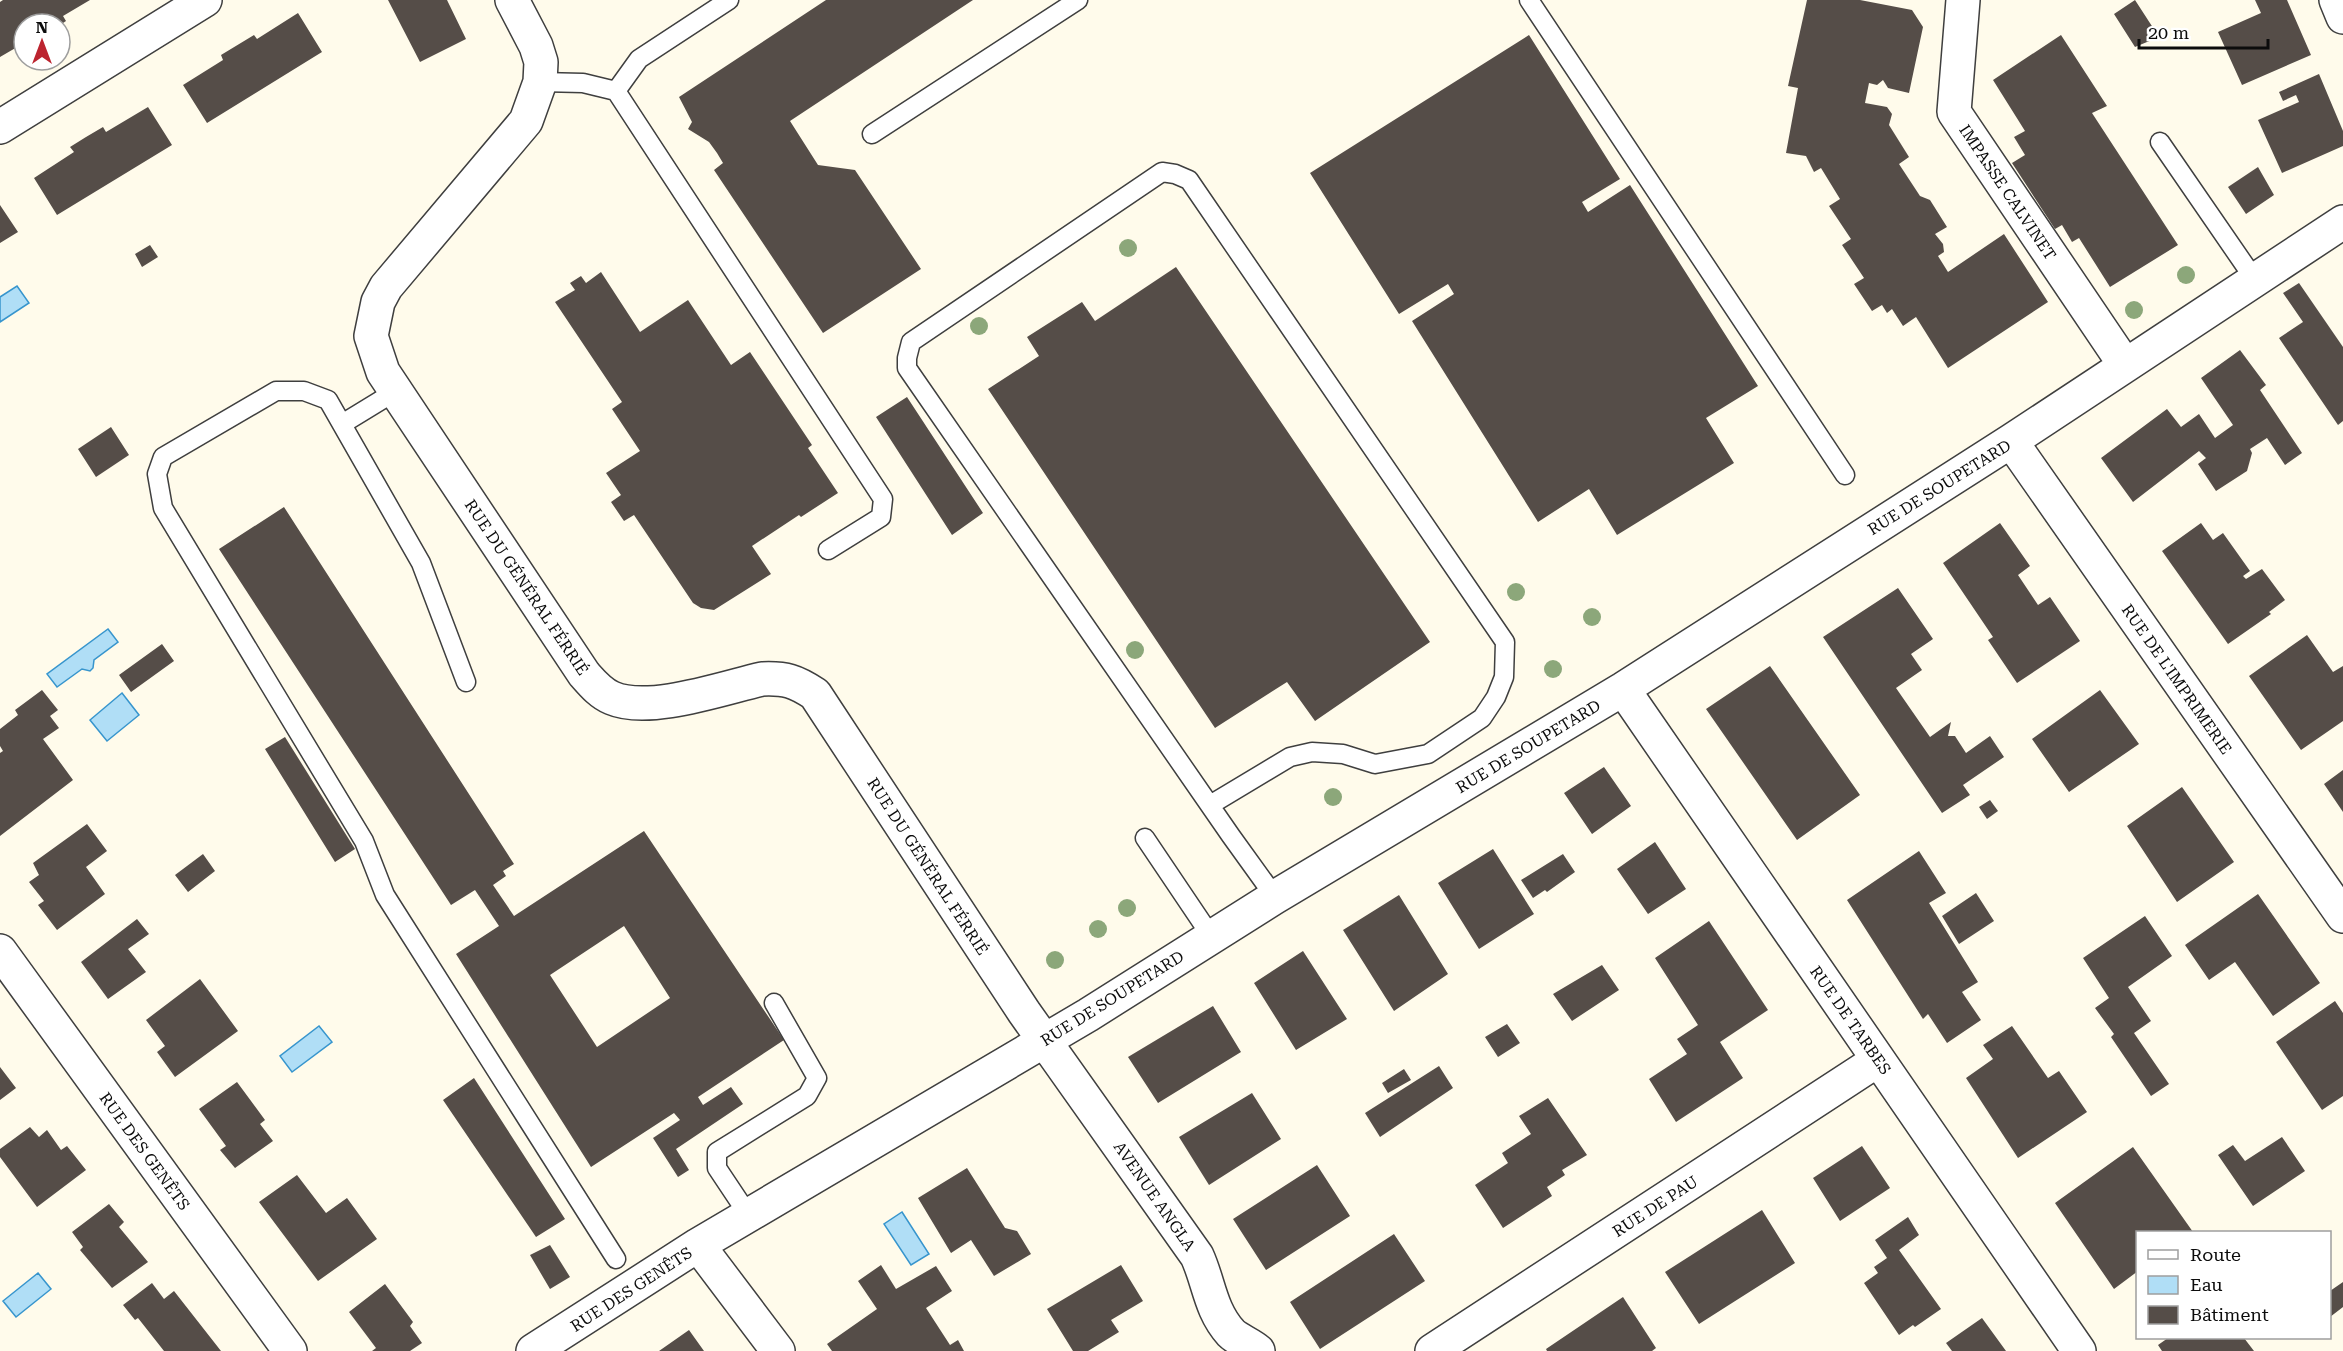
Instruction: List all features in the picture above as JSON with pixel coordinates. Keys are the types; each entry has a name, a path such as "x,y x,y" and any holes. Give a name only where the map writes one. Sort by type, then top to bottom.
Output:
{"street":[{"path":"0,127 205,0"},
{"name":"RUE DU GÉNÉRAL FÉRRIÉ","path":"512,0 536,46 541,62 540,82 526,121 386,287 378,302 371,336 383,372 584,674 597,689 612,698 634,704 657,703 762,679 780,679 797,682 815,694 1044,1040"},
{"name":"IMPASSE CALVINET","path":"1963,0 1954,112 2125,365"},
{"path":"2336,0 2343,17"},
{"name":"RUE DE SOUPETARD","path":"698,1245 1044,1040 1275,897 1623,689 2011,441 2343,222"},
{"name":"RUE DE L'IMPRIMERIE","path":"2011,441 2343,916"},
{"name":"RUE DE TARBES","path":"1623,689 2079,1351"},
{"name":"RUE DES GENÊTS","path":"0,951 290,1351"},
{"name":"AVENUE ANGLA","path":"1044,1040 1197,1256 1211,1302 1231,1333 1258,1351"},
{"name":"RUE DE PAU","path":"1432,1351 1878,1060"},
{"path":"698,1245 778,1351"},
{"name":"RUE DES GENÊTS","path":"533,1351 698,1245"}],"lane":[{"path":"616,91 639,59 729,0"},
{"path":"872,134 1078,0"},
{"path":"1529,0 1845,475"},
{"path":"540,82 584,82 616,91 883,499 881,517 828,550"},
{"path":"2160,142 2255,280"},
{"path":"1210,805 1290,757 1312,752 1343,754 1375,764 1428,754 1482,718 1496,697 1504,677 1505,642 1189,180 1162,172 911,342 907,368 1210,805 1275,897"},
{"path":"466,682 421,563 328,400 304,391 276,391 163,457 157,474 163,508 364,841 385,895 616,1259"},
{"path":"342,424 396,391"},
{"path":"1145,838 1211,936"},
{"path":"749,1216 717,1168 717,1152 807,1096 817,1078 774,1003"}],"water":[{"path":"17,286 29,303 0,322 0,297"},
{"path":"108,629 118,642 94,660 90,671 82,669 57,687 47,674"},
{"path":"122,693 139,715 107,741 90,720"},
{"path":"319,1026 332,1042 292,1072 280,1056"},
{"path":"902,1212 929,1254 911,1265 884,1224"},
{"path":"38,1273 51,1289 16,1317 3,1301"}],"building":[{"path":"3,0 90,0 70,12 12,12 12,50 0,57 0,2"},
{"path":"388,0 447,0 466,39 420,62"},
{"path":"826,0 973,0 790,121 818,165 855,170 921,269 823,333 714,170 723,163 717,153 709,142 688,129 692,122 679,97"},
{"path":"1807,0 1860,0 1912,10 1923,27 1909,93 1888,88 1883,80 1877,85 1869,83 1865,103 1887,107 1892,114 1889,125 1909,157 1899,164 1920,196 1930,200 1947,227 1935,234 1943,244 1944,252 1938,256 1948,272 2004,234 2048,302 1948,368 1916,317 1903,326 1892,309 1887,313 1882,305 1872,311 1854,284 1864,278 1842,245 1851,239 1829,206 1840,199 1821,168 1814,172 1806,156 1786,153 1798,88 1788,86"},
{"path":"2135,0 2159,37 2135,47 2114,14"},
{"path":"2255,0 2287,0 2311,55 2242,85 2218,32 2261,13"},
{"path":"298,13 322,52 207,123 183,85 223,60 221,55 254,35 257,39"},
{"path":"1529,35 1620,179 1582,202 1588,212 1630,185 1758,386 1706,418 1734,463 1617,535 1589,489 1538,522 1412,321 1454,294 1448,284 1399,314 1310,173"},
{"path":"2061,35 2107,106 2092,113 2178,245 2110,287 2079,238 2072,242 2062,225 2055,229 2012,163 2025,155 2014,137 2025,131 1993,80"},
{"path":"2319,74 2343,131 2343,146 2282,173 2258,120 2299,102 2296,95 2283,101 2279,92"},
{"path":"148,107 172,145 57,215 34,178 74,152 70,147 86,137 103,127 106,132"},
{"path":"2258,167 2274,195 2246,214 2228,187"},
{"path":"0,205 18,232 0,243"},
{"path":"150,245 158,257 142,267 135,254"},
{"path":"1176,267 1430,642 1315,721 1287,682 1215,728 988,389 1039,356 1027,337 1082,302 1095,321"},
{"path":"601,272 640,332 688,300 731,365 750,352 812,445 808,448 838,493 752,546 771,574 714,610 701,608 693,603 634,515 624,521 611,502 621,495 606,473 640,451 612,409 622,402 555,302 575,290 570,283 581,276 586,283"},
{"path":"2299,283 2343,347 2343,421 2338,425 2279,338 2303,322 2283,293"},
{"path":"2240,350 2266,385 2260,390 2302,453 2285,465 2267,438 2250,449 2252,453 2247,471 2216,491 2198,464 2206,458 2199,451 2133,502 2101,458 2167,409 2181,427 2199,414 2215,438 2233,425 2201,378"},
{"path":"907,397 983,513 952,535 876,417"},
{"path":"111,427 129,455 96,477 78,449"},
{"path":"284,507 514,864 503,871 506,876 493,885 514,916 644,831 784,1040 698,1097 703,1105 731,1087 743,1104 676,1149 689,1170 678,1177 653,1138 680,1120 674,1113 591,1167 456,954 499,926 475,890 451,905 219,549","holes":["624,926 670,998 597,1047 550,975"]},
{"path":"2000,523 2030,566 2018,575 2038,605 2050,597 2080,641 2017,683 1988,640 1993,637 1943,563"},
{"path":"2201,523 2213,540 2223,533 2250,571 2243,576 2246,579 2262,569 2285,600 2269,612 2271,614 2228,644 2162,551"},
{"path":"1898,588 1933,639 1911,654 1922,670 1896,688 1930,737 1951,722 1948,736 1955,736 1966,753 1990,736 2004,757 1963,785 1970,795 1942,813 1823,637"},
{"path":"2307,635 2333,672 2343,666 2343,721 2301,750 2249,676"},
{"path":"162,644 174,661 131,692 119,675"},
{"path":"1770,666 1860,795 1797,840 1706,709"},
{"path":"42,690 58,710 50,716 59,728 43,739 73,780 0,836 0,753 3,751 0,746 0,729 18,715 15,710"},
{"path":"2100,690 2139,744 2069,792 2032,739"},
{"path":"285,737 355,849 335,862 265,749"},
{"path":"1604,767 1631,806 1592,834 1564,793"},
{"path":"2343,770 2343,812 2324,784"},
{"path":"2182,787 2234,862 2177,902 2127,826"},
{"path":"1990,800 1998,811 1987,819 1979,807"},
{"path":"87,824 107,851 86,867 105,894 57,930 38,905 44,901 29,882 39,875 33,863"},
{"path":"1655,842 1686,889 1648,914 1617,869"},
{"path":"1493,849 1534,914 1479,949 1438,883"},
{"path":"1919,851 1946,893 1929,903 1978,982 1962,992 1981,1020 1947,1043 1928,1014 1923,1019 1847,900"},
{"path":"203,854 215,871 188,892 175,875"},
{"path":"1563,854 1575,872 1547,892 1545,890 1533,898 1521,880"},
{"path":"1976,893 1994,921 1959,944 1942,916"},
{"path":"2258,894 2320,983 2273,1016 2235,962 2209,980 2185,945"},
{"path":"1399,895 1448,974 1394,1011 1343,930"},
{"path":"2145,916 2172,956 2128,987 2151,1021 2134,1033 2169,1084 2151,1096 2111,1037 2114,1034 2095,1008 2109,998 2083,958"},
{"path":"137,919 149,934 128,949 146,972 108,999 81,962"},
{"path":"1709,921 1768,1010 1720,1042 1743,1078 1676,1122 1649,1079 1687,1054 1677,1039 1698,1025 1655,958"},
{"path":"1303,951 1347,1019 1296,1050 1254,983"},
{"path":"1602,965 1619,990 1572,1021 1553,994"},
{"path":"200,979 238,1031 175,1077 157,1052 165,1046 146,1020"},
{"path":"2335,1001 2343,1013 2343,1096 2322,1110 2276,1042"},
{"path":"1213,1006 1241,1052 1158,1103 1128,1057"},
{"path":"1507,1024 1520,1043 1498,1057 1485,1037"},
{"path":"2012,1026 2048,1078 2059,1071 2087,1112 2018,1158 1966,1078 1993,1059 1983,1045"},
{"path":"1439,1066 1453,1088 1380,1137 1365,1113"},
{"path":"0,1067 16,1088 0,1100"},
{"path":"1404,1069 1411,1080 1388,1093 1382,1083"},
{"path":"474,1078 565,1219 536,1237 443,1100"},
{"path":"237,1082 265,1120 260,1124 273,1141 235,1168 220,1150 226,1146 199,1109"},
{"path":"1252,1093 1281,1139 1209,1185 1179,1137"},
{"path":"1548,1098 1587,1155 1562,1170 1565,1175 1547,1187 1552,1196 1503,1228 1475,1185 1508,1163 1502,1153 1531,1134 1519,1116"},
{"path":"30,1127 39,1137 47,1130 61,1150 67,1146 86,1170 37,1207 0,1157 0,1149"},
{"path":"2282,1137 2305,1171 2253,1206 2218,1155 2233,1145 2245,1161"},
{"path":"1862,1146 1890,1188 1840,1221 1813,1178"},
{"path":"2133,1147 2192,1231 2136,1231 2136,1272 2114,1289 2055,1203"},
{"path":"1317,1165 1350,1216 1266,1270 1233,1219"},
{"path":"967,1168 1005,1228 1017,1231 1031,1254 994,1276 971,1240 951,1253 918,1198"},
{"path":"297,1175 326,1213 347,1198 377,1239 318,1281 259,1202"},
{"path":"109,1204 124,1222 119,1227 148,1262 112,1288 80,1250 83,1247 72,1232"},
{"path":"1762,1210 1795,1263 1699,1324 1665,1272"},
{"path":"1908,1217 1919,1235 1899,1250 1941,1309 1899,1335 1864,1283 1878,1273 1874,1267 1887,1258 1875,1240"},
{"path":"1394,1234 1425,1281 1320,1349 1290,1302"},
{"path":"550,1245 570,1277 550,1289 530,1255"},
{"path":"881,1265 896,1289 936,1266 952,1291 926,1308 950,1345 958,1340 964,1351 832,1351 827,1344 877,1309 858,1281"},
{"path":"1121,1265 1143,1301 1111,1320 1119,1332 1088,1351 1073,1351 1047,1309"},
{"path":"2343,1282 2343,1307 2331,1316 2331,1290"},
{"path":"152,1283 164,1299 174,1291 221,1351 164,1351 138,1318 135,1320 123,1305"},
{"path":"385,1284 413,1322 410,1326 422,1343 410,1351 372,1351 376,1348 349,1312"},
{"path":"1623,1297 1656,1348 1652,1351 1547,1351 1546,1349"},
{"path":"1982,1318 2006,1351 1952,1351 1946,1343"},
{"path":"689,1330 704,1351 659,1351"},
{"path":"2167,1339 2245,1339 2254,1351 2162,1351 2158,1345"}]}
